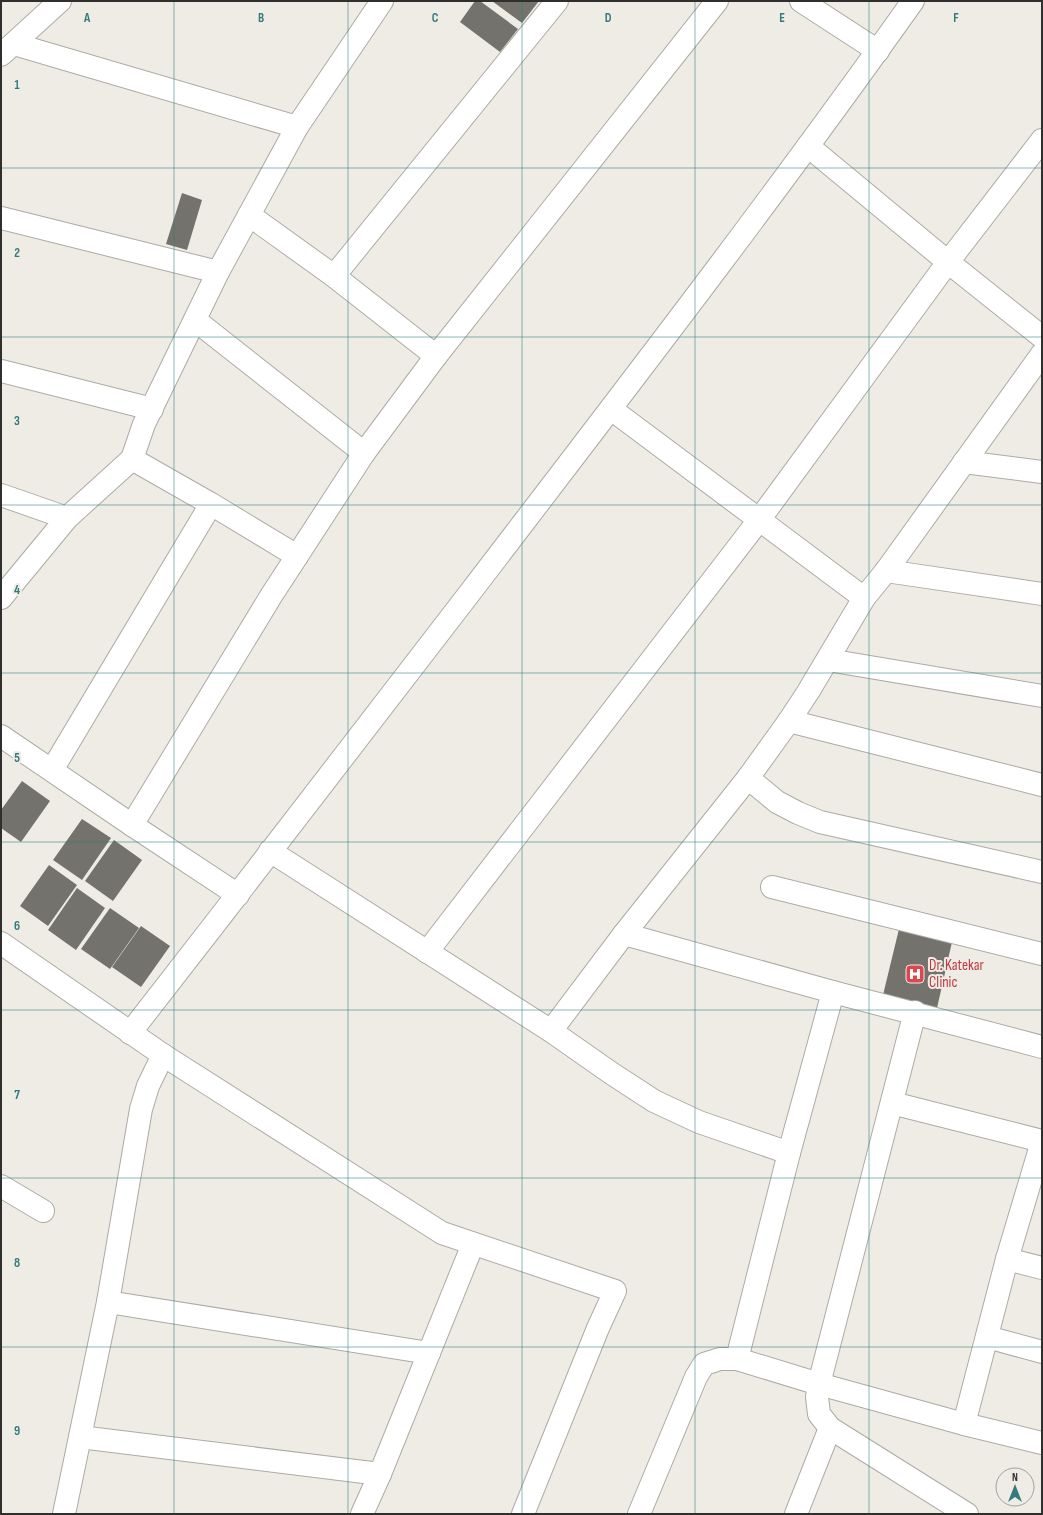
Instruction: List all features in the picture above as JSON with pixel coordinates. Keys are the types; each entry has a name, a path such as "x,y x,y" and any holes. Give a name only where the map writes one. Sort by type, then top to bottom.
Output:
{"street":[{"path":"7,50 60,1"},
{"path":"334,276 557,1"},
{"path":"132,825 297,556 364,452 436,356 717,1"},
{"path":"801,1 878,51"},
{"path":"130,1033 238,895 270,851 611,409 808,146 913,1"},
{"path":"1,598 67,518 132,459 144,424 218,272 297,127 375,3"},
{"path":"7,50 297,127"},
{"path":"427,952 759,520 948,262 1042,140"},
{"path":"808,146 948,262 1042,337"},
{"path":"249,215 334,276 436,356"},
{"path":"1,218 218,272"},
{"path":"195,320 364,452"},
{"path":"551,1031 624,934 748,778 789,721 828,660 864,598 886,571 1042,354"},
{"path":"1,371 152,409"},
{"path":"611,409 864,598"},
{"path":"132,459 211,504 297,556"},
{"path":"964,462 1042,472"},
{"path":"1,495 67,518"},
{"path":"52,770 211,504"},
{"path":"886,571 1042,594"},
{"path":"828,660 1042,696"},
{"path":"789,721 1042,785"},
{"path":"1,736 238,895"},
{"path":"748,778 777,802 798,814 820,822 1042,872"},
{"path":"270,851 551,1031 654,1101 699,1122 789,1153"},
{"path":"772,887 1042,954"},
{"path":"624,934 833,992 915,1012 1042,1047"},
{"path":"1,943 163,1055 442,1234 615,1291 598,1328 523,1514"},
{"path":"738,1359 789,1153 833,992"},
{"path":"915,1012 819,1384 817,1397 819,1414 830,1428 956,1511"},
{"path":"64,1514 108,1302 141,1109 148,1086 163,1055"},
{"path":"892,1103 1042,1142 1037,1177 1008,1259 964,1424"},
{"path":"1,1186 43,1211"},
{"path":"362,1514 380,1474 473,1244"},
{"path":"1008,1259 1042,1268"},
{"path":"108,1302 429,1353"},
{"path":"987,1337 1042,1352"},
{"path":"640,1514 696,1377 704,1364 720,1359 738,1359 819,1384 964,1424 1042,1443"},
{"path":"796,1514 830,1428"},
{"path":"80,1437 380,1474"}],"building":[{"path":"475,1 480,1 518,29 500,52 460,22"},
{"path":"492,1 539,1 522,23"},
{"path":"182,193 202,200 187,250 166,244"},
{"path":"22,781 50,801 21,842 1,828 1,810"},
{"path":"82,819 111,838 82,880 53,860"},
{"path":"114,840 142,860 113,901 85,881"},
{"path":"49,865 77,885 48,926 20,906"},
{"path":"77,888 105,908 76,950 48,930"},
{"path":"110,908 139,928 110,969 81,949"},
{"path":"141,926 170,946 141,987 112,967"},
{"path":"899,929 952,942 937,1008 883,995"}],"place":[{"name":"Dr. Katekar Clinic","path":"915,974"}]}
